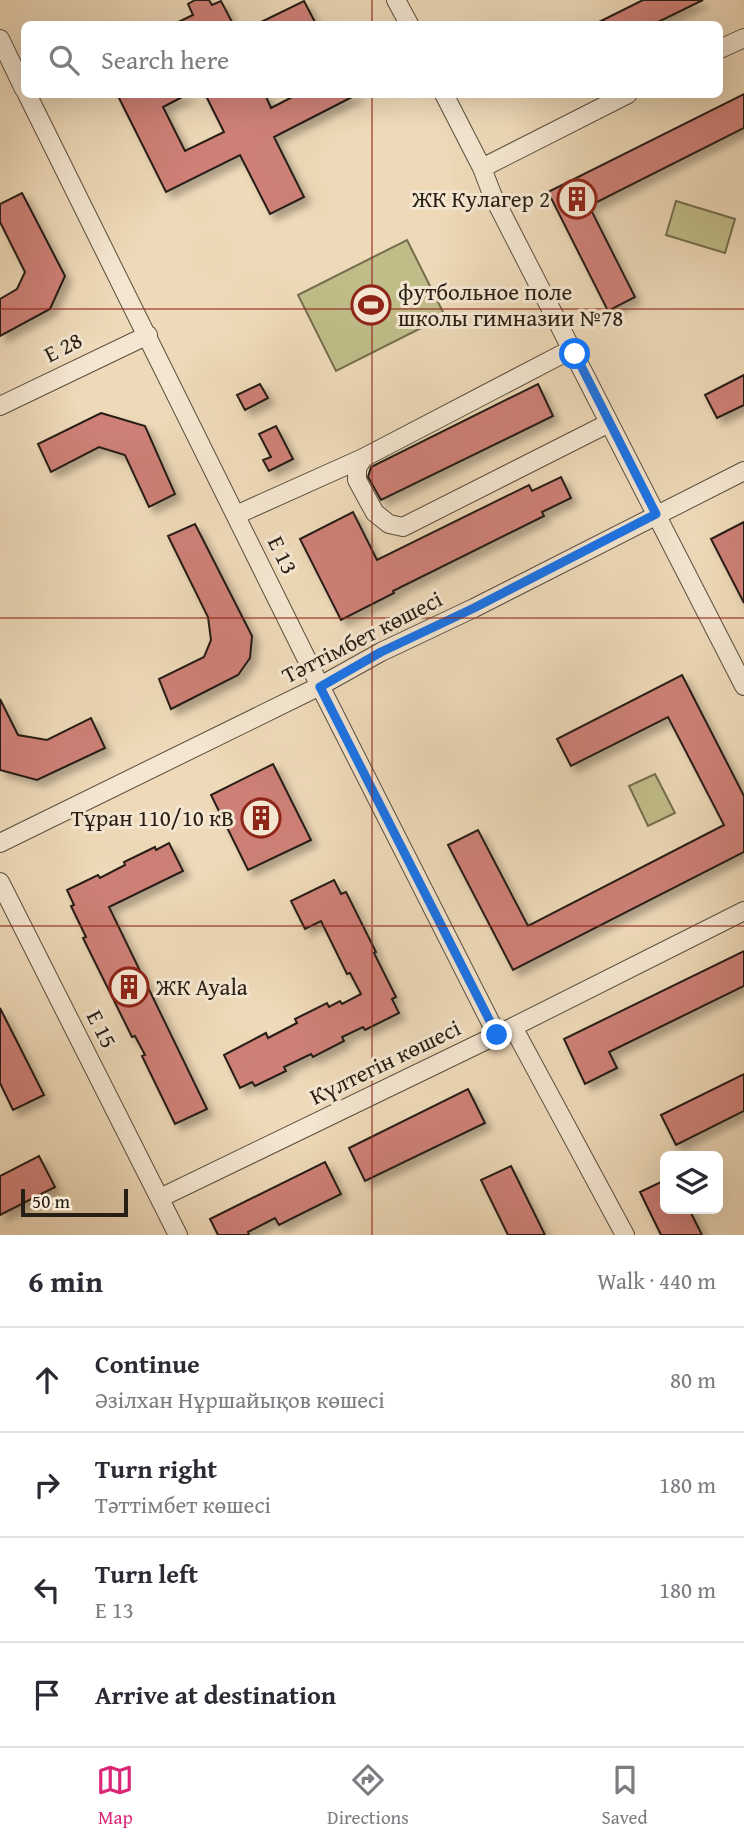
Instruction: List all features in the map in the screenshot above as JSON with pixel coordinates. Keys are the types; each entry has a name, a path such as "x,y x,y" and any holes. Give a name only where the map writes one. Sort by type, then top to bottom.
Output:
{"street":[{"path":"396,0 407,21"},
{"path":"723,48 744,38"},
{"path":"0,39 21,83"},
{"name":"E 13","path":"29,98 320,687 505,1031 625,1235"},
{"path":"446,98 482,168 492,194 744,686"},
{"path":"482,168 620,98"},
{"name":"E 28","path":"0,406 148,335"},
{"path":"236,515 363,458 572,349"},
{"path":"363,458 358,468 357,480 375,513 389,524 403,527 610,423"},
{"name":"Тәттімбет көшесі","path":"0,843 320,687 381,652 474,608 744,471"},
{"name":"E 15","path":"0,882 178,1235"},
{"name":"Күлтегін көшесі","path":"160,1198 505,1031 744,911"}],"shaded area":[{"path":"676,201 735,219 725,253 666,235"},
{"name":"футбольное поле школы гимназии №78","path":"407,240 445,316 336,371 298,295"},
{"path":"655,774 675,813 648,826 629,786"}],"building":[{"path":"195,0 209,0 212,5 221,1 231,21 180,21 193,15 188,4"},
{"path":"643,0 703,0 660,21 601,21"},
{"path":"304,1 314,21 263,21"},
{"name":"ЖК Кулагер 2","path":"744,94 744,128 589,206 635,297 608,311 548,192"},
{"path":"119,98 180,98 163,107 185,151 224,132 207,98 267,98 271,108 290,98 350,98 274,137 304,197 270,214 240,155 166,192"},
{"path":"22,193 65,276 50,309 0,336 0,299 17,289 25,272 0,222 0,204"},
{"path":"744,375 744,405 717,418 705,395"},
{"path":"260,384 268,398 245,410 237,395"},
{"path":"538,384 553,416 381,500 368,477 371,467"},
{"path":"101,413 145,426 175,494 149,507 125,455 99,447 51,472 38,444"},
{"path":"276,426 293,459 269,471 263,460 271,457 259,434"},
{"path":"561,477 571,498 542,512 544,516 393,591 394,593 341,620 300,539 353,512 377,560 529,485 532,491"},
{"path":"744,522 744,603 711,539"},
{"path":"195,524 252,636 250,658 238,675 171,709 159,679 204,657 211,640 208,617 168,536"},
{"path":"682,675 744,796 744,852 513,970 448,845 478,830 528,926 724,825 668,717 571,766 557,739"},
{"path":"0,699 18,735 47,740 91,718 105,748 37,780 0,770"},
{"name":"Тұран 110/10 кВ","path":"273,764 311,840 248,870 211,795"},
{"name":"ЖК Ayala","path":"169,843 183,871 109,907 207,1109 175,1124 142,1056 145,1055 135,1036 132,1037 83,938 86,937 71,906 74,905 67,890 98,875 100,878 125,865 124,862"},
{"path":"334,880 341,894 346,892 376,952 374,953 396,997 392,999 399,1013 365,1030 363,1027 342,1037 344,1041 313,1057 311,1054 284,1067 286,1071 255,1086 252,1082 240,1088 224,1055 266,1033 268,1038 297,1023 295,1019 327,1003 329,1007 340,1001 342,1004 361,994 350,973 347,974 321,921 305,929 291,901"},
{"path":"744,951 744,986 609,1052 617,1068 585,1084 564,1039"},
{"path":"0,1008 44,1095 13,1110 0,1083"},
{"path":"744,1074 744,1111 676,1145 661,1115"},
{"path":"468,1089 485,1123 365,1181 349,1148"},
{"path":"39,1156 55,1187 0,1215 0,1176"},
{"path":"325,1162 341,1194 279,1225 275,1218 248,1232 249,1235 218,1235 210,1219"},
{"path":"511,1166 545,1235 508,1235 481,1180"},
{"path":"660,1182 660,1214 692,1214 702,1235 661,1235 640,1192"}],"place":[{"name":"ЖК Кулагер 2","path":"577,199"},
{"name":"футбольное поле школы гимназии №78","path":"371,305"},
{"name":"Тұран 110/10 кВ","path":"261,818"},
{"name":"ЖК Ayala","path":"129,987"}],"route":[{"path":"497,1035 320,687 381,652 474,608 656,514 575,354"}]}
